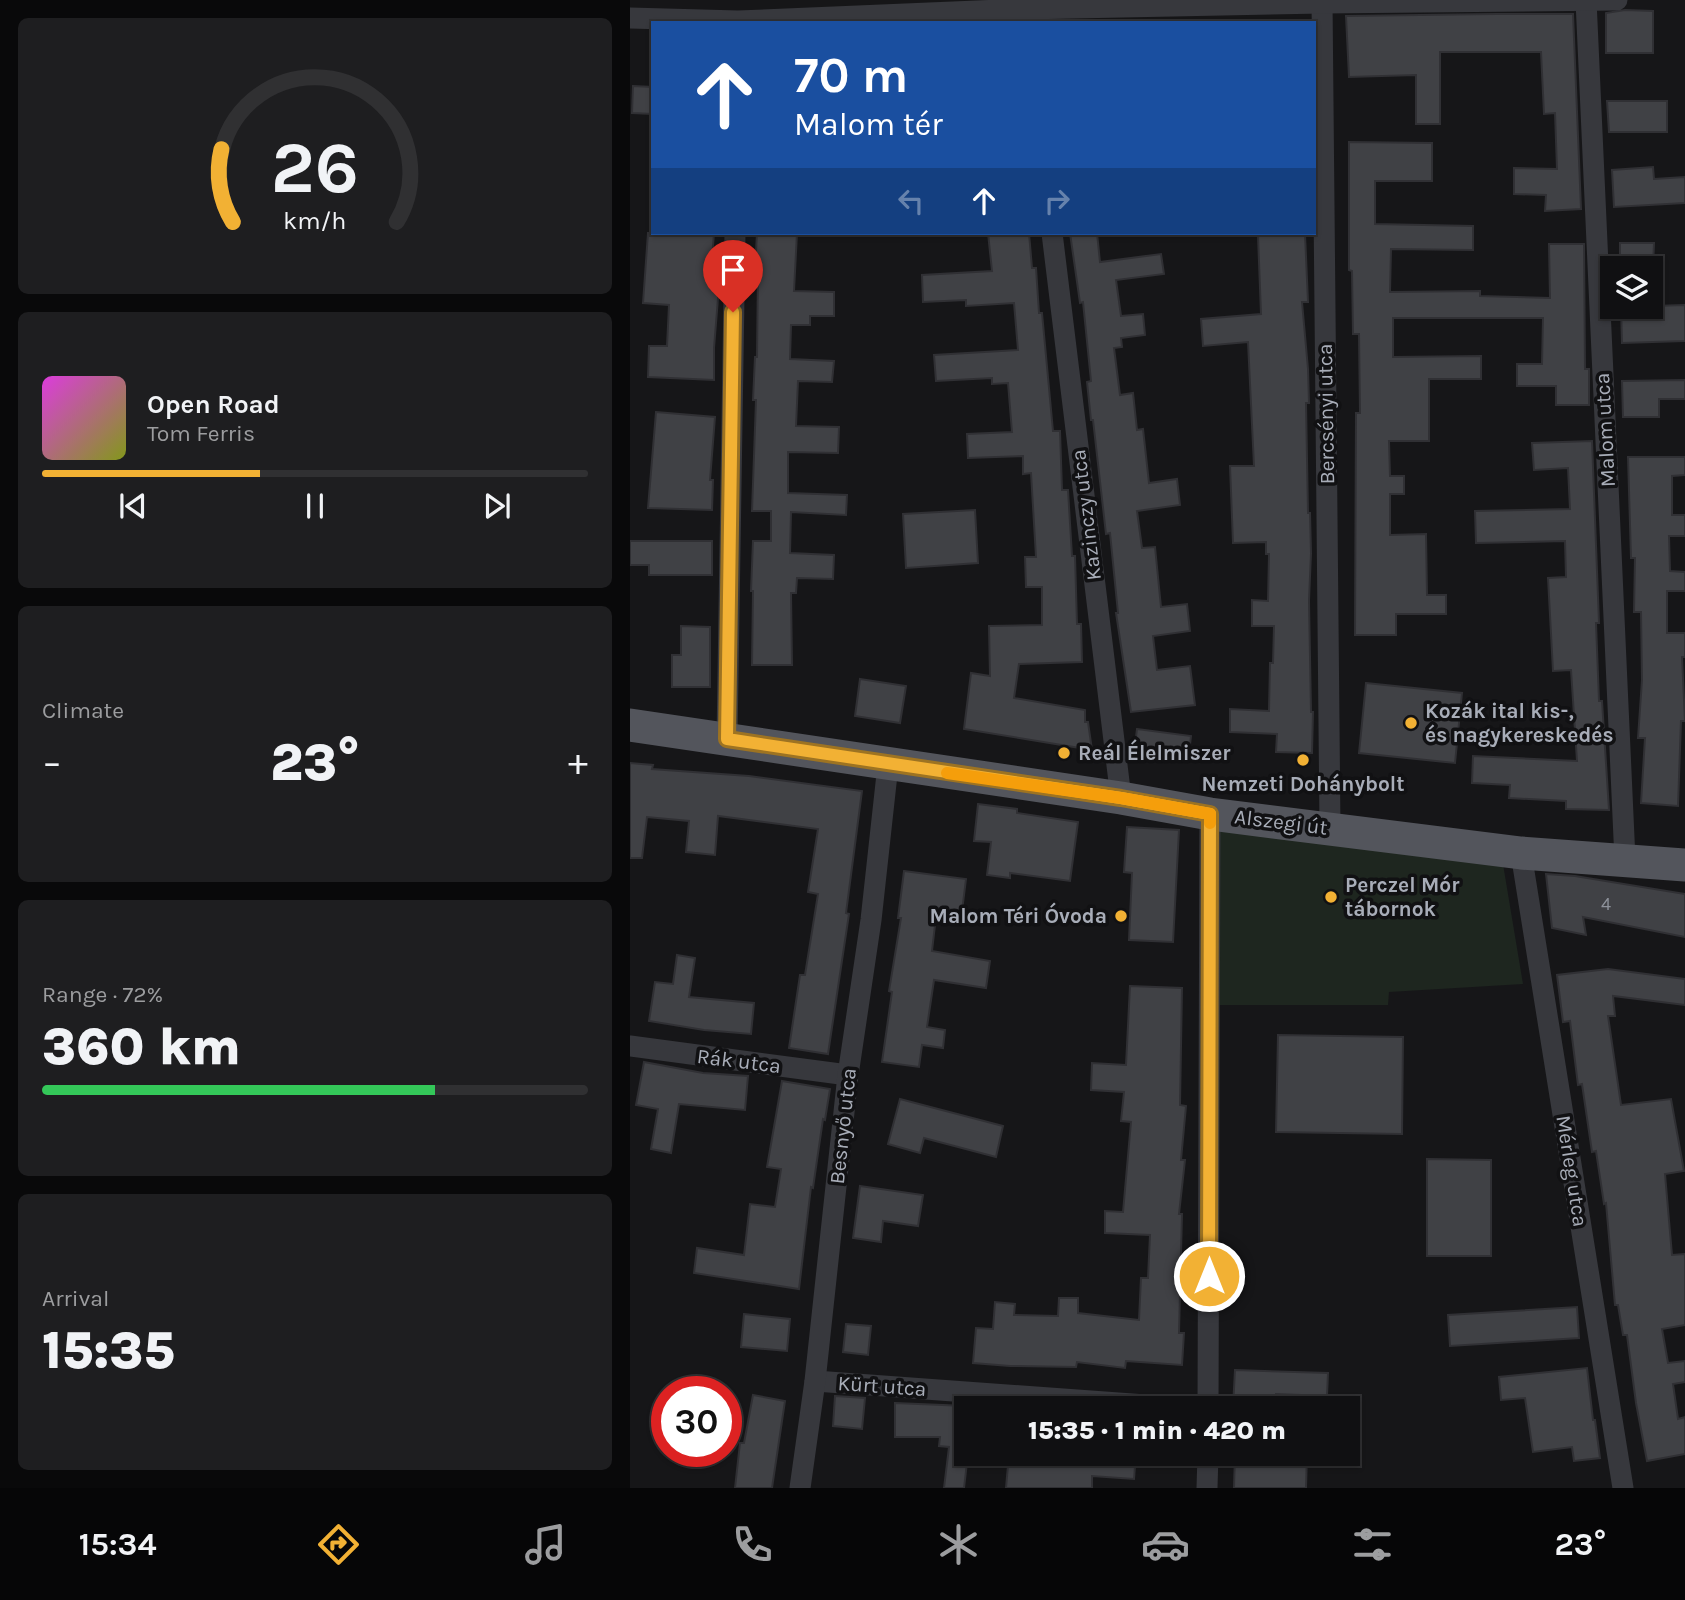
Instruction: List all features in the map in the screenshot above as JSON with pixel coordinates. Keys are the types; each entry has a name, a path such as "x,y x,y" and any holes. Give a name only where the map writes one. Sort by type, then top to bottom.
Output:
{"main road":[{"name":"Alszegi út","path":"630,725 1121,798 1210,814 1521,853 1685,865"}],"street":[{"path":"630,18 1025,11 1322,1 1617,0"},
{"name":"Bercsényi utca","path":"1322,1 1330,828"},
{"name":"Malom utca","path":"1586,1 1625,860"},
{"path":"727,739 734,235"},
{"name":"Kazinczy utca","path":"1052,235 1121,798"},
{"name":"Besnyő utca","path":"800,1488 815,1381 848,1075 871,920 888,765"},
{"path":"1208,1396 1210,814"},
{"name":"Mérleg utca","path":"1521,853 1623,1488"},
{"name":"Rák utca","path":"630,1046 848,1075"},
{"name":"Kürt utca","path":"815,1381 1021,1396"},
{"path":"1207,1488 1208,1466"}],"shaded area":[{"path":"1217,829 1502,858 1523,984 1389,992 1388,1005 1217,1005"}],"building":[{"path":"1625,10 1653,11 1653,53 1606,53 1606,13"},
{"path":"1573,14 1581,209 1545,211 1546,195 1514,194 1514,168 1557,169 1555,113 1544,114 1541,52 1440,52 1440,124 1416,124 1416,75 1349,77 1346,16"},
{"path":"633,86 651,87 651,114 632,113"},
{"path":"1607,101 1667,101 1667,132 1609,132"},
{"path":"1349,142 1432,143 1432,181 1375,181 1375,224 1473,226 1473,250 1391,249 1390,292 1480,291 1480,296 1550,298 1549,244 1584,244 1585,369 1589,369 1589,405 1556,405 1556,386 1517,386 1517,364 1542,364 1543,318 1393,318 1393,357 1481,356 1481,379 1429,379 1429,441 1389,441 1390,476 1404,476 1404,494 1390,494 1390,535 1426,534 1427,595 1446,595 1446,614 1396,614 1396,635 1355,635 1356,413 1360,413 1359,334 1353,334 1352,271 1349,270"},
{"path":"1653,167 1654,179 1685,177 1685,203 1614,207 1612,170"},
{"path":"648,233 714,235 710,285 719,286 714,380 648,377 649,346 667,346 669,305 643,303"},
{"path":"757,235 797,235 794,291 834,292 834,316 810,316 810,325 791,325 790,359 834,361 832,382 798,381 796,426 839,427 838,453 788,452 788,493 847,495 846,515 791,512 790,553 834,555 833,579 797,578 796,593 791,593 792,665 752,665 753,541 771,541 771,511 752,511 756,400 753,400 757,357 758,271 755,270"},
{"path":"988,235 1029,235 1032,268 1036,268 1039,313 1042,313 1053,431 1060,431 1062,490 1068,490 1072,556 1075,556 1077,624 1081,624 1082,662 1019,664 1014,698 1085,710 1092,750 964,729 971,673 990,676 989,626 1042,625 1042,587 1026,587 1025,557 1036,557 1031,473 1023,474 1023,456 968,458 967,434 1012,432 1008,383 992,384 992,378 936,381 934,355 1018,350 1014,303 966,306 966,300 923,302 922,275 992,271"},
{"path":"1070,235 1097,235 1100,262 1161,254 1164,274 1116,280 1121,316 1143,314 1145,335 1121,338 1122,347 1114,348 1120,395 1133,393 1137,430 1143,429 1149,483 1177,479 1180,505 1137,511 1142,548 1155,547 1161,607 1187,604 1190,631 1153,636 1157,670 1190,666 1195,705 1131,712 1116,613 1110,533 1106,534 1091,420 1087,382 1091,381 1083,302 1080,303"},
{"path":"1305,235 1308,302 1302,302 1309,403 1306,403 1311,553 1309,601 1312,753 1276,752 1277,734 1230,732 1230,709 1269,711 1274,626 1252,626 1252,600 1268,601 1269,554 1266,554 1266,542 1233,543 1230,466 1254,466 1248,342 1203,346 1201,319 1261,314 1258,236"},
{"path":"1620,243 1654,243 1653,256 1620,256"},
{"path":"1685,305 1685,341 1622,343 1621,319 1663,319 1663,306"},
{"path":"1685,380 1685,399 1659,399 1659,417 1623,417 1622,381"},
{"path":"656,412 715,417 710,480 713,480 712,510 648,508"},
{"path":"1592,441 1599,701 1602,701 1609,810 1566,809 1566,801 1509,798 1510,785 1472,783 1473,756 1577,761 1571,670 1553,671 1548,578 1566,577 1565,541 1476,543 1475,511 1570,509 1568,468 1534,470 1532,443"},
{"path":"1628,457 1685,457 1685,475 1672,476 1672,515 1685,515 1685,536 1669,536 1670,571 1685,572 1685,591 1667,591 1667,633 1685,633 1685,657 1682,657 1685,721 1681,721 1678,806 1641,803 1645,738 1638,738 1642,680 1641,612 1634,612 1635,558 1631,558"},
{"path":"975,510 978,563 906,568 903,514"},
{"path":"630,541 712,541 712,575 649,575 649,565 630,565"},
{"path":"681,626 710,627 710,687 672,687 672,655 681,655"},
{"path":"860,679 906,686 900,723 855,716"},
{"name":"Kozák ital kis-, és nagykereskedés","path":"1366,683 1462,693 1455,763 1359,753"},
{"path":"1137,729 1191,736 1188,761 1134,753"},
{"path":"630,763 653,765 652,769 749,776 862,791 846,913 849,914 828,1054 789,1048 800,975 805,975 818,894 808,892 818,829 718,816 715,855 686,852 689,821 647,817 642,858 630,858"},
{"path":"978,804 1078,822 1070,881 1010,873 1010,878 987,875 991,842 974,841"},
{"path":"1127,827 1179,830 1173,942 1129,940 1132,873 1124,872"},
{"path":"904,871 966,879 962,911 937,908 932,951 990,961 986,988 934,980 927,1027 945,1030 943,1048 922,1045 919,1067 882,1062 892,992 889,991 901,918 898,918"},
{"path":"1546,874 1575,876 1685,894 1685,937 1583,917 1586,935 1552,928"},
{"path":"677,955 695,958 689,997 754,1003 751,1034 649,1021 655,982 673,984"},
{"path":"1608,969 1685,979 1685,1005 1613,996 1615,1016 1608,1016 1621,1105 1671,1099 1684,1171 1665,1174 1672,1255 1685,1254 1685,1325 1662,1329 1668,1363 1685,1361 1685,1382 1673,1384 1678,1419 1685,1417 1685,1454 1647,1461 1627,1335 1623,1335 1618,1305 1615,1305 1606,1203 1604,1204 1596,1151 1592,1152 1582,1084 1578,1085 1570,1021 1563,1022 1557,975"},
{"path":"1130,986 1182,988 1180,1105 1186,1106 1181,1160 1185,1160 1179,1214 1182,1214 1179,1333 1184,1333 1182,1365 1126,1361 1125,1368 1077,1362 1076,1367 973,1363 976,1328 993,1329 995,1302 1015,1304 1014,1315 1058,1316 1059,1298 1078,1298 1078,1313 1139,1320 1141,1278 1148,1278 1150,1235 1105,1233 1105,1211 1123,1212 1131,1122 1121,1121 1124,1092 1091,1090 1092,1063 1126,1065"},
{"path":"1278,1035 1403,1037 1402,1134 1276,1132"},
{"path":"644,1062 703,1073 748,1076 745,1110 679,1104 671,1153 651,1149 658,1109 636,1105"},
{"path":"782,1081 830,1089 813,1188 811,1187 799,1289 694,1273 697,1248 744,1255 750,1204 775,1207 781,1169 767,1167"},
{"path":"900,1099 1003,1126 996,1157 924,1138 920,1153 888,1144"},
{"path":"1427,1159 1491,1160 1491,1256 1427,1256"},
{"path":"860,1186 923,1195 918,1226 883,1221 881,1242 853,1238"},
{"path":"1577,1307 1579,1338 1450,1346 1448,1315"},
{"path":"744,1314 790,1319 787,1351 741,1347"},
{"path":"846,1324 871,1326 868,1355 843,1352"},
{"path":"1587,1368 1600,1458 1574,1461 1572,1447 1533,1452 1525,1398 1501,1400 1499,1377"},
{"path":"1235,1370 1328,1373 1327,1396 1234,1396"},
{"path":"753,1395 785,1401 772,1488 735,1488 737,1467 742,1467"},
{"path":"835,1396 865,1398 862,1429 833,1426"},
{"path":"895,1403 954,1405 954,1466 967,1466 964,1488 944,1488 949,1447 939,1446 940,1437 895,1437"},
{"path":"1008,1466 1135,1466 1134,1479 1092,1476 1092,1488 1006,1488"},
{"path":"1235,1466 1307,1466 1306,1488 1234,1488"}],"slow traffic":[{"path":"947,773 1121,798 1210,814 1210,823"}],"place":[{"name":"Kozák ital kis-, és nagykereskedés","path":"1411,723"},
{"name":"Reál Élelmiszer","path":"1064,753"},
{"name":"Nemzeti Dohánybolt","path":"1303,760"},
{"name":"Perczel Mór tábornok","path":"1331,897"},
{"name":"Malom Téri Óvoda","path":"1121,916"}],"route":[{"path":"733,312 727,739 1121,798 1210,814 1209,1276"}]}
